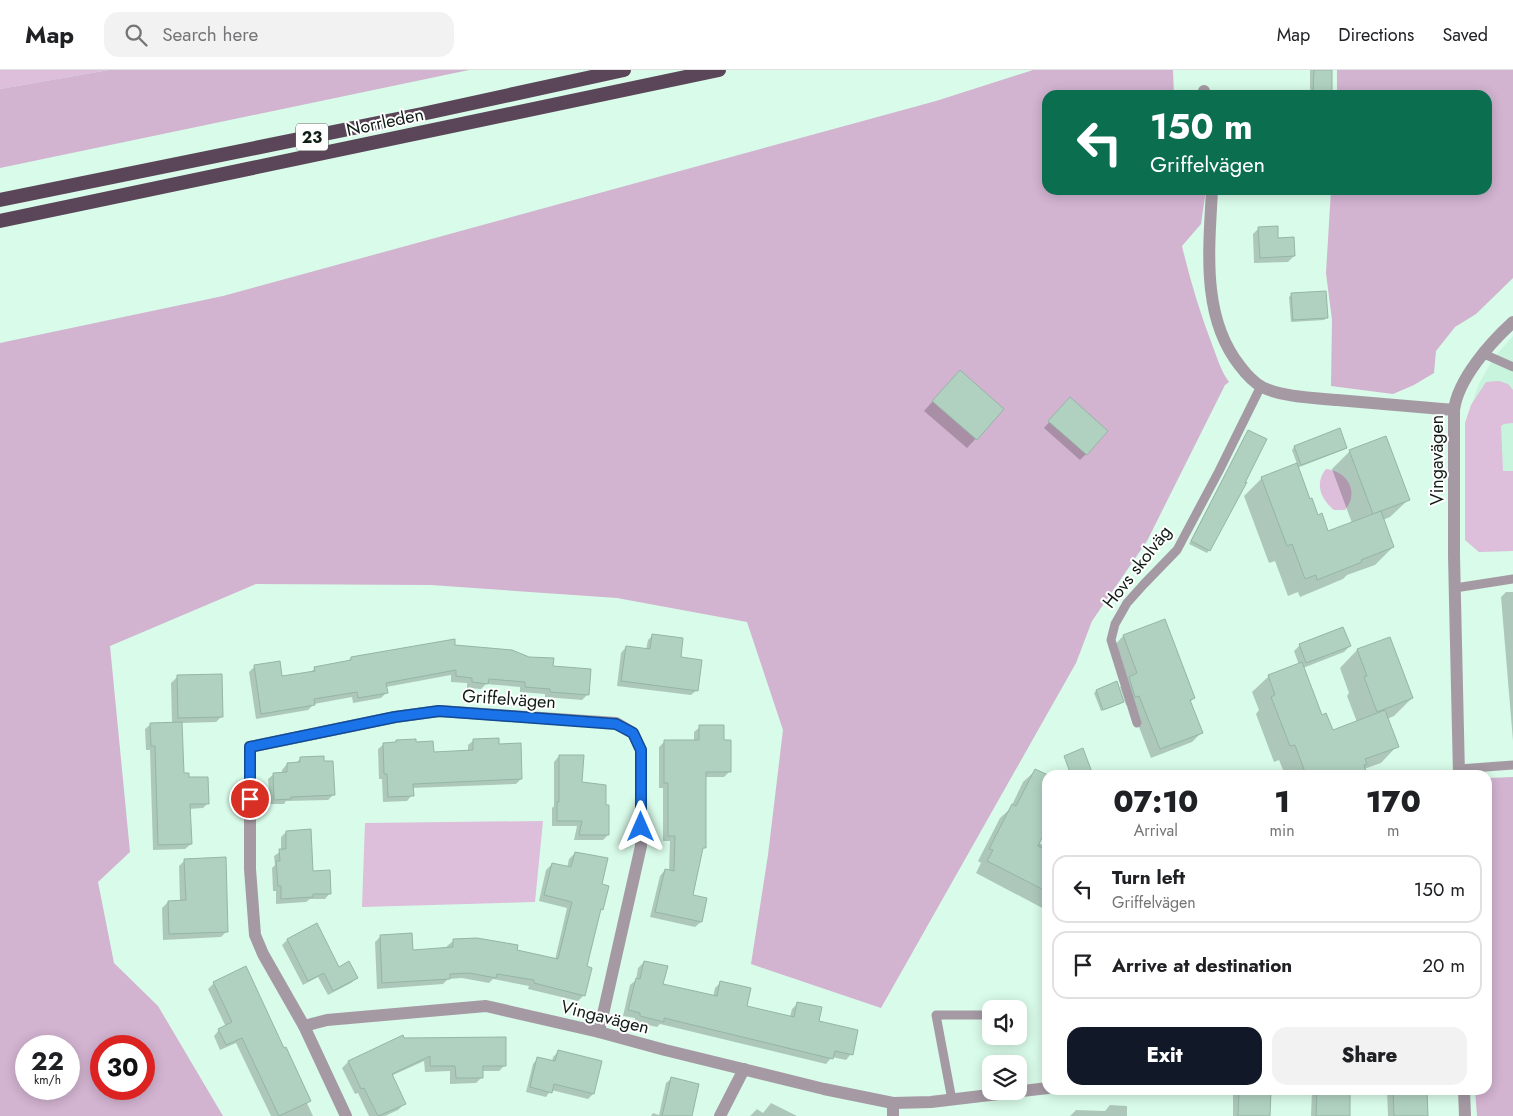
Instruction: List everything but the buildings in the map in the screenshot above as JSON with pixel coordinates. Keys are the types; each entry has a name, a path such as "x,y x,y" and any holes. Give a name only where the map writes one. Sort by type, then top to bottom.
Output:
{"highway":[{"name":"Norrleden","path":"0,200 383,122 624,70"},
{"name":"Norrleden","path":"0,221 719,70"}],"street":[{"path":"1212,195 1209,236 1210,274 1214,310 1219,328 1233,358 1252,379 1272,391 1308,397 1454,410"},
{"name":"Vingavägen","path":"1459,770 1454,410 1458,394 1474,366 1513,322"},
{"name":"Griffelvägen","path":"304,1026 263,954 255,935 250,869 250,747 395,717 439,711 616,724 633,733 641,750 642,846 599,1032"},
{"name":"Vingavägen","path":"304,1026 327,1020 486,1006 599,1032 744,1070 893,1103 952,1100 1042,1089"},
{"path":"304,1026 346,1116"},
{"path":"720,1116 744,1070"},
{"path":"1464,1095 1465,1116"},
{"path":"893,1103 893,1116"}],"lane":[{"path":"1484,354 1513,367"},
{"name":"Hovs skolväg","path":"1137,723 1111,640 1115,624 1127,603 1177,550 1261,386"},
{"path":"1455,588 1513,579"},
{"name":"Vingavägen","path":"1474,770 1513,765"},
{"path":"952,1100 936,1015 982,1015"}],"shaded area":[{"path":"0,70 109,70 0,89"},
{"path":"109,70 469,70 0,168 0,89"},
{"path":"1033,70 1173,70 1174,90 1042,90 1042,195 1205,195 1201,224 1182,246 1204,322 1220,365 1229,382 1225,385 1147,541 1092,621 1076,663 881,1008 751,964 768,855 783,730 747,622 617,598 431,585 256,584 110,646 130,852 98,882 114,963 158,1006 223,1116 0,1116 0,343 223,296 936,101"},
{"path":"1337,70 1513,70 1513,278 1476,314 1455,327 1436,351 1434,373 1414,385 1393,394 1331,386 1332,320 1326,273 1331,195 1492,195 1492,90 1337,90"},
{"path":"1513,336 1513,551 1479,552 1465,540 1465,423 1479,384 1493,359"},
{"path":"1499,381 1508,384 1513,390 1513,423 1501,426 1503,471 1513,471 1513,551 1479,552 1465,540 1465,423 1471,405 1486,382"},
{"path":"1326,469 1340,474 1349,484 1351,496 1345,510 1334,510 1323,496 1320,480"},
{"path":"1513,777 1513,1116 1477,1116 1475,1095 1492,1095 1492,778"},
{"path":"543,821 535,902 362,907 365,823"}],"route":[{"path":"250,799 250,747 395,717 439,711 616,724 633,733 641,750 641,827"}]}
